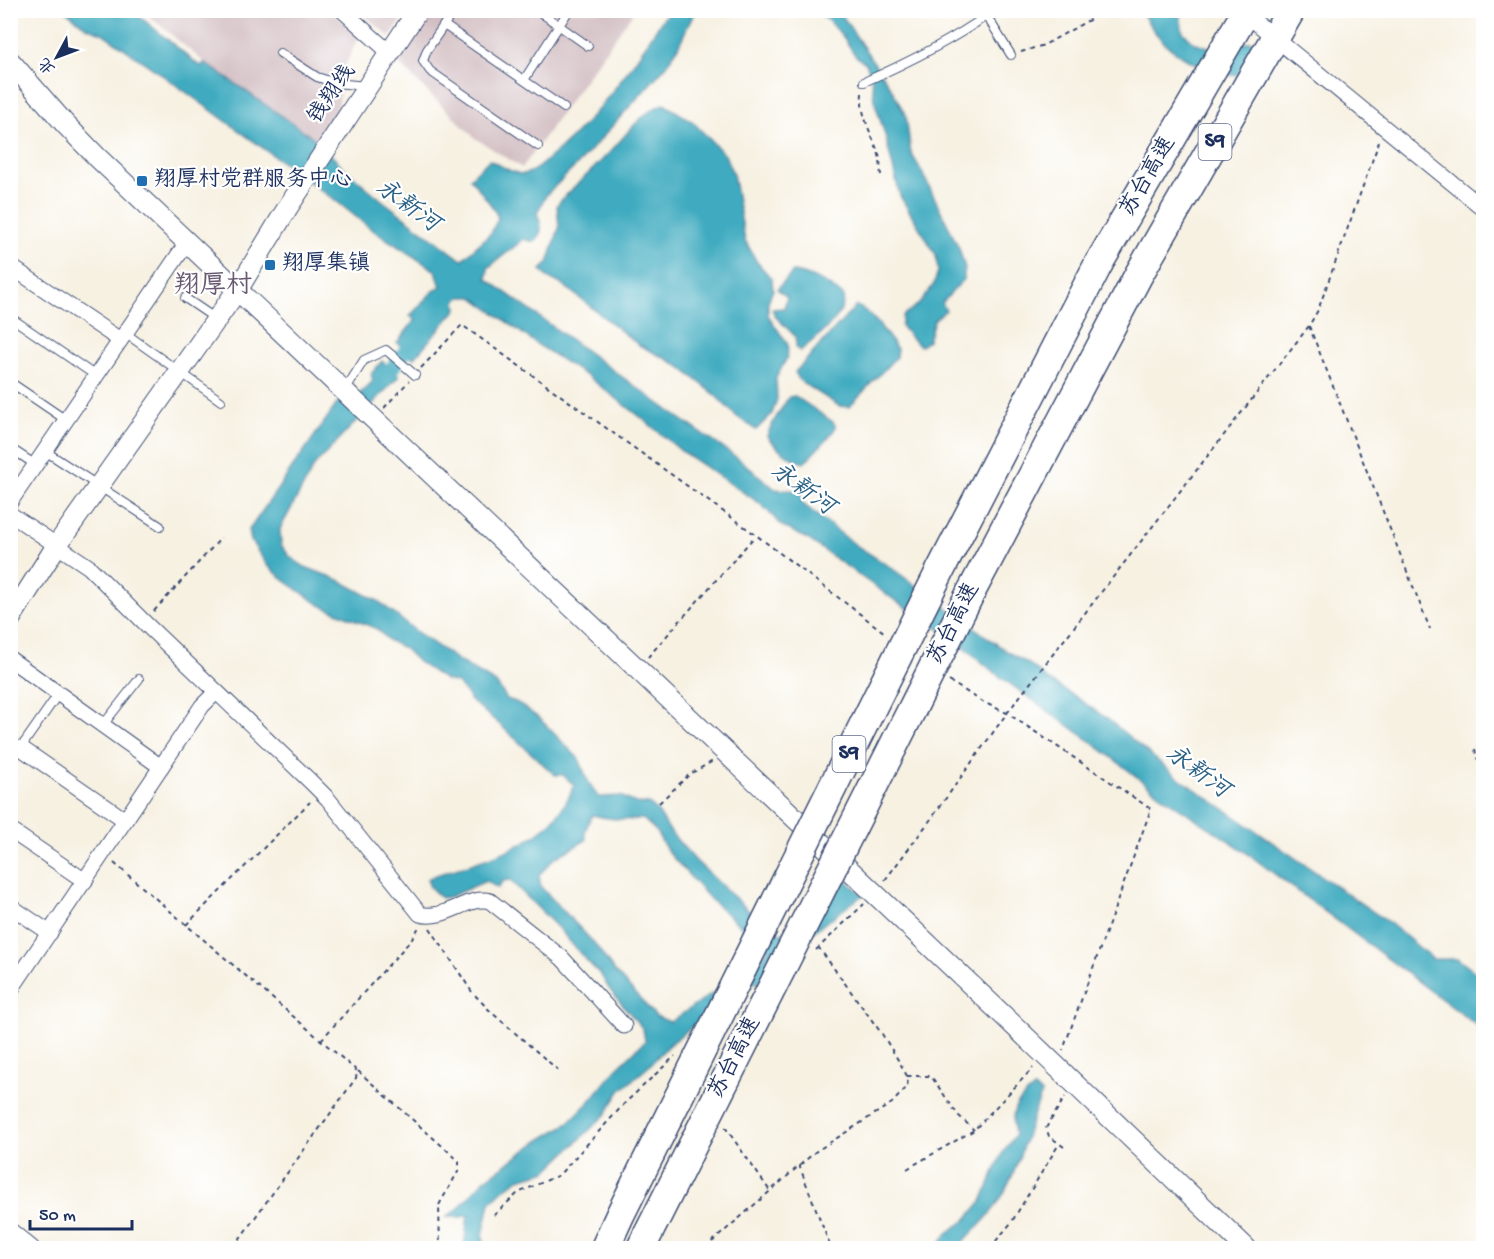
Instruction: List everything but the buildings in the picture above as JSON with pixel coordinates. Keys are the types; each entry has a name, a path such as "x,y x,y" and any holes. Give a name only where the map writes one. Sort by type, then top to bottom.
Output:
{"highway":[{"name":"苏台高速","path":"605,1248 939,573 1100,262 1247,10"},
{"name":"苏台高速","path":"641,1248 971,592 1139,274 1291,10"}],"street":[{"path":"342,10 390,52"},
{"name":"钱翔线","path":"10,619 57,545 238,289 288,207 418,10"},
{"path":"1242,10 1484,209"},
{"path":"10,61 97,157 875,893 1246,1248"},
{"path":"10,502 189,242"},
{"path":"10,267 122,337"},
{"path":"10,514 89,567 319,790 420,914 428,916 440,914 481,899 490,902 562,958 624,1026"},
{"path":"10,659 161,767"},
{"path":"10,991 202,706 216,692"},
{"path":"21,747 125,820"},
{"path":"10,830 85,881"},
{"path":"10,906 50,933"},
{"path":"10,1230 32,1248"}],"lane":[{"path":"454,10 427,50 423,61 430,70 538,146"},
{"path":"537,10 588,46"},
{"path":"524,80 569,10"},
{"path":"864,81 908,63 965,31 985,13 1011,55"},
{"path":"444,25 564,108"},
{"path":"280,53 317,77 336,83 368,86"},
{"path":"185,298 216,319"},
{"path":"10,317 96,375"},
{"path":"122,337 221,401"},
{"path":"345,391 364,360 386,350 415,375"},
{"path":"10,382 66,420"},
{"path":"10,448 36,465"},
{"path":"45,451 160,526"},
{"path":"103,725 139,679"},
{"path":"10,763 59,693"}],"path":[{"path":"1011,55 1044,45 1107,10"},
{"path":"864,81 861,104 879,156 881,175"},
{"path":"875,893 1007,712 1309,326 1318,310 1384,128"},
{"path":"371,416 415,375 462,325 756,536 887,635"},
{"path":"1309,326 1430,629"},
{"path":"638,669 756,536"},
{"path":"144,622 221,538"},
{"path":"907,1169 974,1130 1051,1061 1151,809 1007,712 962,691 943,677"},
{"path":"1475,749 1477,758 1484,765"},
{"path":"659,803 690,774 711,764 725,751"},
{"path":"186,925 304,809 319,790"},
{"path":"103,854 459,1161 459,1170 439,1205 440,1248"},
{"path":"321,1040 412,939 419,927 420,914"},
{"path":"420,914 472,992 491,1012 558,1070"},
{"path":"705,1248 815,1152 902,1094 907,1087 908,1076 882,1034 819,948"},
{"path":"233,1248 356,1078 357,1071"},
{"path":"908,1076 931,1076 958,1115 974,1130"},
{"path":"1064,1147 1048,1136 1046,1128 1074,1083"},
{"path":"990,1248 1011,1223 1059,1144"},
{"path":"799,1165 831,1248"}],"shaded area":[{"path":"143,11 330,11 359,35 341,76 338,112 315,139 205,63"},
{"path":"359,11 408,11 390,37"},
{"path":"429,11 634,11 522,168 475,138 396,61"}],"water":[{"path":"66,11 133,11 200,66 205,63 315,139 346,170 383,201 462,260 491,233 498,218 490,203 470,178 489,160 519,174 538,168 603,104 669,11 695,11 667,65 581,161 547,194 537,213 541,229 537,239 534,242 524,239 488,268 487,279 739,459 775,489 800,491 803,504 857,546 886,564 1008,652 1031,665 1049,681 1109,720 1175,775 1391,924 1433,959 1458,959 1483,978 1483,1030 1244,851 1160,795 1097,746 996,674 954,639 809,540 782,526 761,504 681,451 587,376 538,345 473,297 461,297 456,301 457,309 414,358 406,353 402,356 399,352 402,347 397,343 415,320 410,316 432,292 441,287 436,271 371,229 172,82 102,33 86,27"},
{"path":"816,11 839,11 891,88 906,116 911,153 959,248 965,268 963,280 942,303 946,310 934,320 928,341 921,346 901,326 903,316 920,303 934,284 938,271 936,255 900,196 866,63 855,55 838,31"},
{"path":"1141,11 1179,11 1183,32 1193,42 1212,48 1231,48 1250,41 1258,45 1251,68 1243,73 1228,75 1188,60 1162,40"},
{"path":"664,104 692,121 725,155 733,174 745,240 757,262 772,279 773,290 768,302 768,315 788,345 787,358 776,378 777,399 772,414 756,430 736,416 713,393 676,364 639,345 563,285 547,277 541,270 548,263 559,228 557,205 647,113"},
{"path":"793,272 813,278 843,295 843,303 835,319 800,351 796,347 796,337 775,316 772,309 784,308 787,297 777,289"},
{"path":"856,306 873,317 884,330 897,349 896,357 849,407 839,406 800,381 795,372"},
{"path":"382,361 399,376 315,465 280,529 281,545 290,557 305,567 339,580 378,601 417,632 496,683 507,699 516,702 539,718 579,759 598,797 621,796 635,803 649,804 658,812 672,834 696,861 769,930 782,933 846,880 863,895 817,929 762,980 736,992 670,1044 620,1091 605,1115 547,1171 519,1179 502,1191 490,1203 483,1235 485,1248 464,1248 468,1215 446,1217 456,1211 483,1181 537,1142 567,1124 590,1101 616,1069 645,1041 643,1029 610,990 601,975 510,880 503,881 498,888 486,881 449,897 441,898 430,887 427,879 497,855 529,840 555,818 566,803 574,785 563,775 555,775 471,701 457,683 445,680 418,662 404,648 389,641 377,629 320,605 285,581 267,565 251,541 249,530 341,398 348,405 373,381 371,374","holes":["592,815 623,820 643,819 655,830 668,852 711,900 768,950 756,964 670,1022 656,1016 615,972 594,943 541,887 539,875 555,858 586,840 585,831"]},
{"path":"795,396 833,422 836,427 804,463 784,452 767,436 789,397"},
{"path":"1034,1088 1042,1094 1005,1191 978,1228 956,1248 937,1248 947,1233 966,1220 982,1201 1002,1154 1015,1135 1013,1119 1015,1108 1022,1098"}],"waterway":[{"path":"379,385 414,340"}],"place":[{"name":"翔厚村党群服务中心","path":"142,181"},
{"name":"翔厚集镇","path":"270,265"}],"district":[{"name":"翔厚村","path":"213,287"}],"water label":[{"name":"永新河","path":"407,207"},
{"name":"永新河","path":"802,490"},
{"name":"永新河","path":"1197,773"}]}
